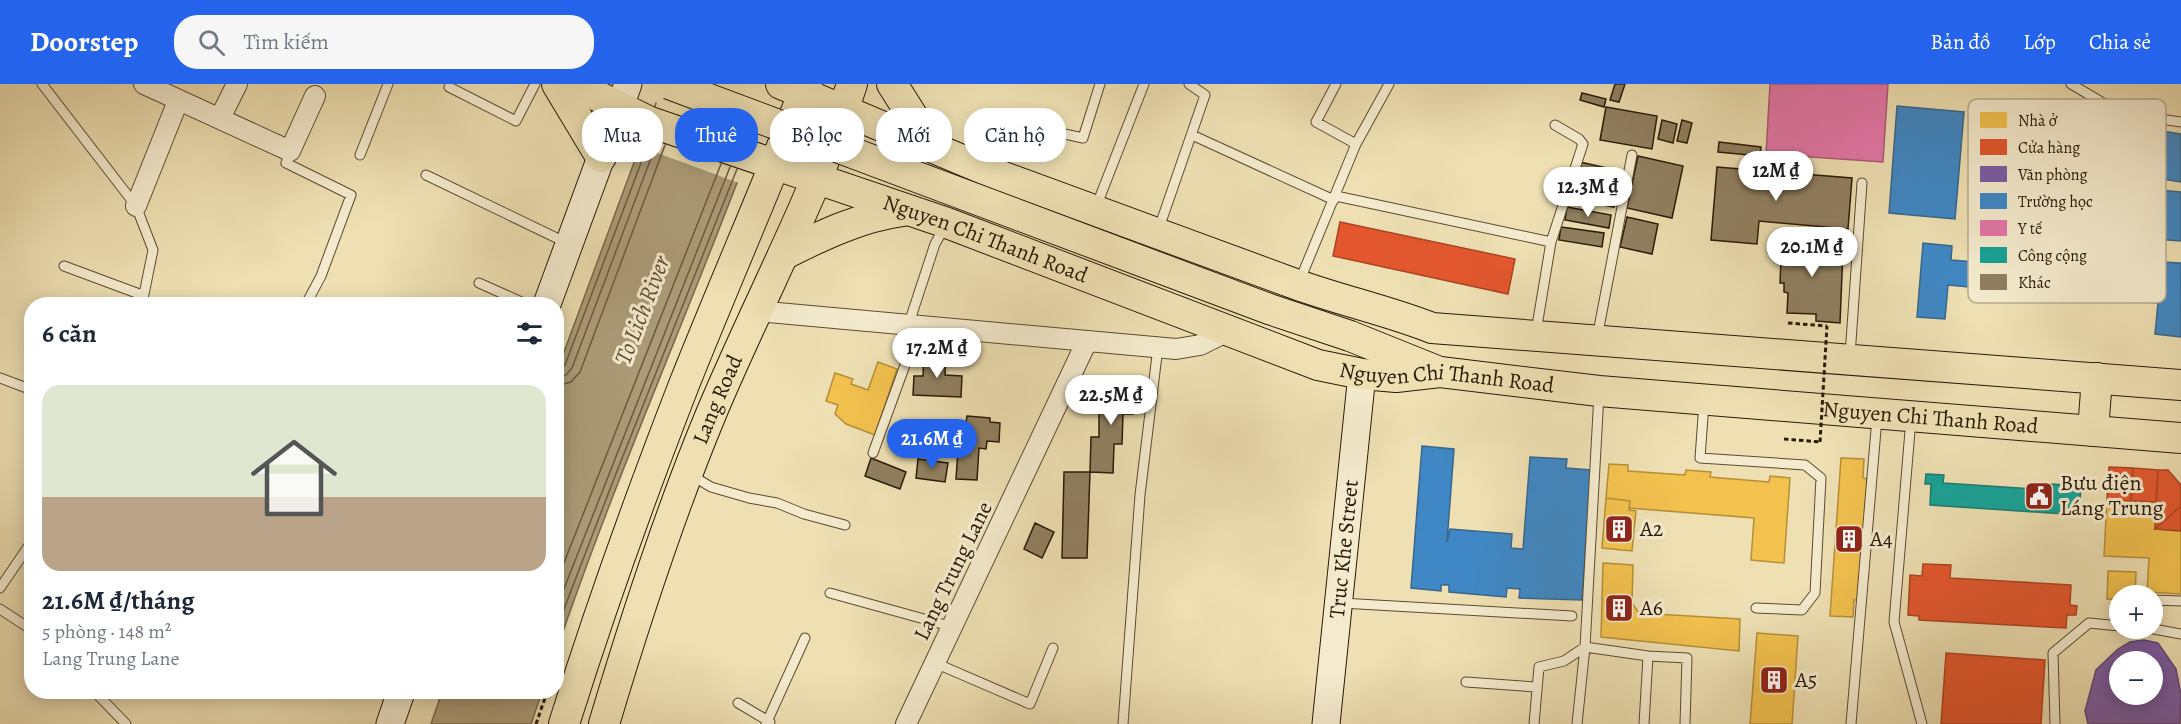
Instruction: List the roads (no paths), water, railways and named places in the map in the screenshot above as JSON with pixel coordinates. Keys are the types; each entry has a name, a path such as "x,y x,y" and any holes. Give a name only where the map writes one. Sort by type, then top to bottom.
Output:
{"main road":[{"path":"557,84 582,125"},
{"name":"Nguyen Chi Thanh Road","path":"573,84 623,95 650,122 817,181 947,223 1318,365 1362,374 1396,377 1440,372 1599,392 1877,413 2179,440"},
{"path":"669,84 1269,309 1350,336 1440,372"},
{"path":"892,84 907,108"},
{"path":"797,87 847,97 876,114"},
{"name":"Lang Road","path":"564,724 618,560 686,381 776,166 797,87"},
{"name":"Lang Road","path":"604,724 645,592 688,474 756,311 817,181 847,97"},
{"path":"947,223 936,209 933,186 940,170 948,164 964,161"},
{"path":"968,162 1348,303 1397,315 1432,328"},
{"path":"783,255 819,237 874,215 908,210"},
{"path":"1350,336 1432,328 1850,358 2181,385"},
{"path":"2093,431 2097,378"}],"street":[{"path":"144,84 290,151 315,96"},
{"path":"220,118 237,84"},
{"path":"136,206 178,101"},
{"path":"550,297 599,162"},
{"path":"756,311 1176,349 1200,345 1228,331"},
{"name":"Lang Trung Lane","path":"906,724 1087,341"},
{"name":"Truc Khe Street","path":"1326,724 1362,374"},
{"path":"390,724 399,699"}],"lane":[{"path":"42,84 136,206 153,250 143,297"},
{"path":"360,155 388,84"},
{"path":"449,87 516,121 535,84"},
{"path":"993,173 1009,122 1083,138 1100,84"},
{"path":"1095,209 1144,84"},
{"path":"1157,234 1205,95 1189,84"},
{"path":"1336,84 1316,122 1356,144"},
{"path":"1298,285 1356,144 1389,84"},
{"path":"2071,84 2096,99"},
{"path":"2166,120 2181,122"},
{"path":"1535,337 1551,242 1583,144 1580,139 1555,125"},
{"path":"1192,135 1335,198 1551,242"},
{"path":"290,151 286,163 351,195 321,276 310,297"},
{"path":"1596,340 1632,154"},
{"path":"426,175 570,245"},
{"path":"1850,358 1862,183"},
{"path":"873,453 915,324 935,244 947,223"},
{"path":"64,266 135,297"},
{"path":"479,284 510,297"},
{"path":"1123,724 1140,495 1158,347"},
{"path":"0,378 24,387"},
{"path":"1577,724 1584,647 1599,392"},
{"path":"1705,401 1700,458 1805,465 1821,478 1815,593 1802,610 1756,608"},
{"path":"1851,724 1877,413"},
{"path":"1912,417 1894,622 1922,724"},
{"path":"688,474 711,487 777,503 804,514 845,525"},
{"path":"0,588 24,553"},
{"path":"830,593 863,604 907,612 953,627"},
{"path":"2163,600 2181,601"},
{"path":"1339,603 1572,616"},
{"path":"1,610 24,625"},
{"path":"2055,724 2053,653 2089,623 2109,625"},
{"path":"2163,631 2181,634"},
{"path":"738,703 769,722 805,638"},
{"path":"1534,724 1539,667 1564,661 1584,647 1648,656 1687,658 1685,724"},
{"path":"935,663 1030,704 1053,648"},
{"path":"1644,724 1648,656"},
{"path":"1466,682 1536,687"},
{"path":"102,699 126,724"}],"water":[{"name":"To Lich River","path":"663,84 774,84 758,128 758,108 675,108 675,162 745,162 609,507 564,629 564,352 634,162 663,162 663,108 654,108"},
{"path":"440,699 540,699 531,724 431,724"}],"place":[{"name":"Bưu điện Láng Trung","path":"2039,496"},
{"name":"A2","path":"1619,529"},
{"name":"A4","path":"1849,539"},
{"name":"A6","path":"1619,608"},
{"name":"A5","path":"1774,680"}]}
